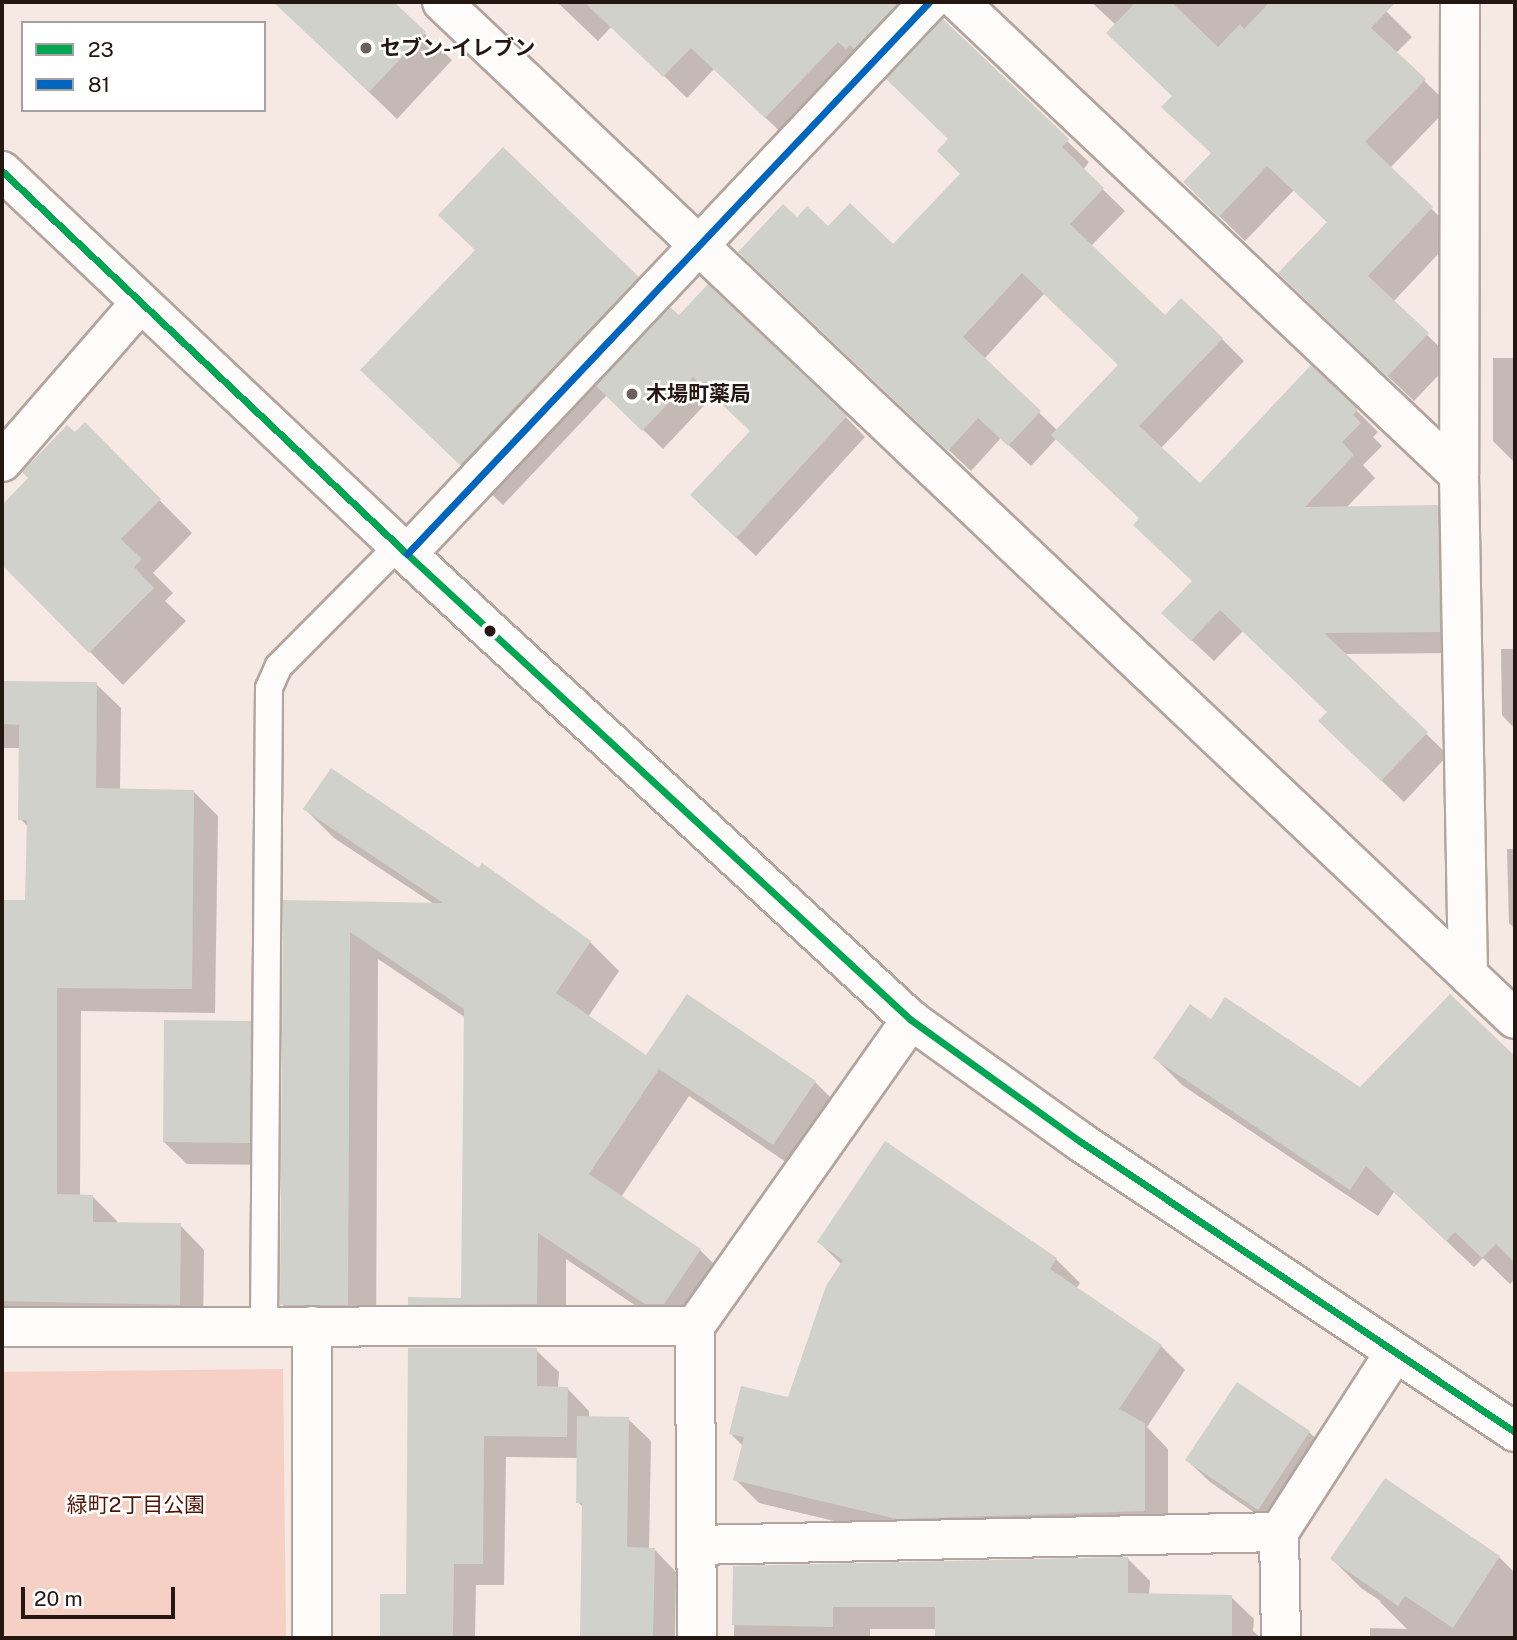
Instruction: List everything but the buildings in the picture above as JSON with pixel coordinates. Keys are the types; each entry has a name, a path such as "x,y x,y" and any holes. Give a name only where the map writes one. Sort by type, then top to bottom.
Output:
{"street":[{"path":"442,2 1515,1019"},
{"path":"403,550 699,245 929,2"},
{"path":"959,2 1459,475"},
{"path":"1460,2 1459,475 1468,975"},
{"path":"2,171 403,550 911,1020 1081,1142 1515,1432"},
{"path":"2,462 140,303"},
{"path":"697,1638 695,1326 911,1020"},
{"path":"2,1326 695,1326"},
{"path":"312,1326 312,1638"},
{"path":"1281,1638 1279,1532 1395,1352"},
{"path":"696,1545 1279,1532"}],"lane":[{"path":"264,1326 269,688 279,666 403,550"}],"green space":[{"name":"緑町2丁目公園","path":"283,1369 286,1638 2,1638 2,1372"}],"transit line":[{"name":"81","path":"407,554 929,2"},
{"name":"23","path":"2,171 407,554 911,1020 1081,1142 1515,1432"}],"place":[{"name":"セブン-イレブン","path":"366,48"},
{"name":"木場町薬局","path":"632,394"}]}
